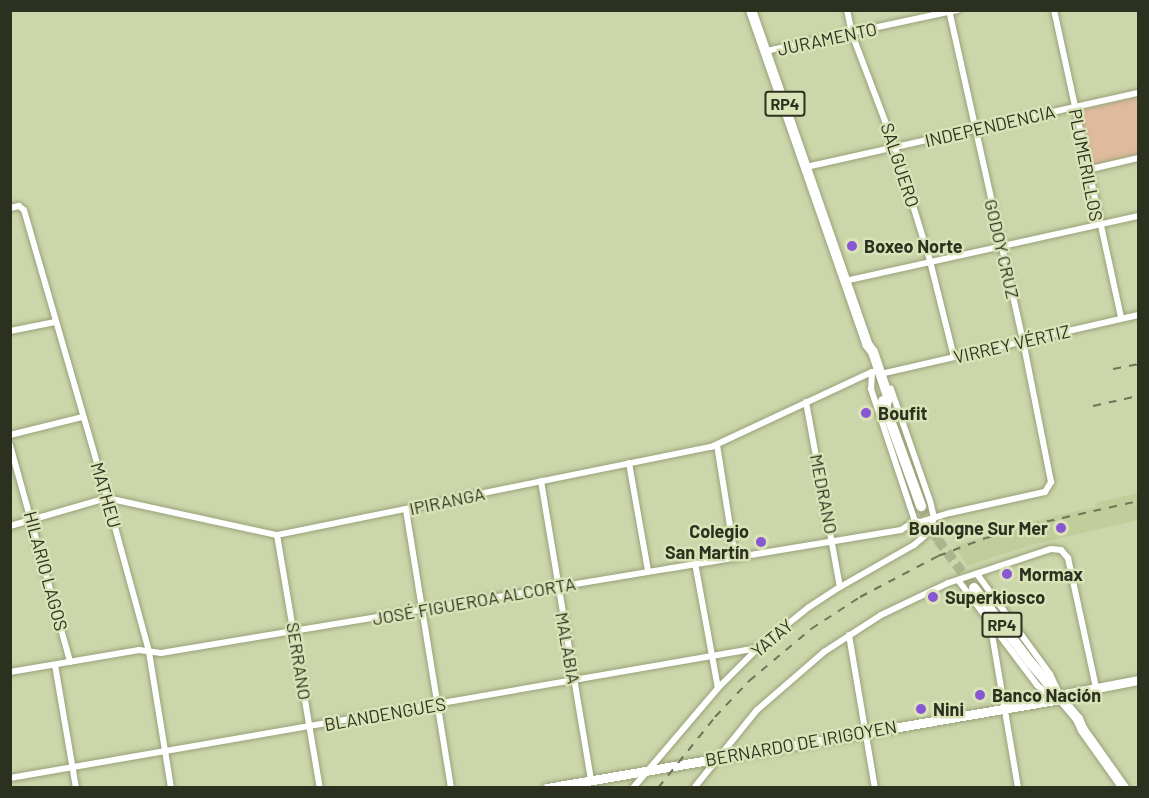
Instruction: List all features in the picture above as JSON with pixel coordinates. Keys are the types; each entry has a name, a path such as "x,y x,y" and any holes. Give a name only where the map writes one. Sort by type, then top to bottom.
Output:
{"main road":[{"name":"RP4","path":"751,10 867,344 873,352 888,396 886,405 921,506"},
{"name":"RP4","path":"974,588 1030,662 1039,681 1057,698 1073,723 1083,730 1125,788"}],"street":[{"name":"SALGUERO","path":"847,10 852,34 895,147 930,261 954,357"},
{"name":"JURAMENTO","path":"766,51 958,10"},
{"name":"PLUMERILLOS","path":"1054,10 1098,224 1121,318"},
{"name":"GODOY CRUZ","path":"950,11 1023,341 1049,487"},
{"name":"INDEPENDENCIA","path":"806,167 1138,93"},
{"path":"1088,170 1138,158"},
{"name":"MATHEU","path":"10,208 22,207 107,498 149,652 171,788"},
{"path":"845,280 1138,216"},
{"name":"VIRREY VÉRTIZ","path":"878,371 954,357 1138,315"},
{"path":"10,332 56,322"},
{"path":"878,371 934,518"},
{"path":"878,371 871,389 915,521"},
{"name":"IPIRANGA","path":"10,526 107,498 277,535 717,445 806,402 878,371"},
{"name":"MEDRANO","path":"806,402 840,586"},
{"path":"10,435 82,417"},
{"name":"HILARIO LAGOS","path":"10,445 70,662"},
{"path":"717,445 735,557"},
{"path":"629,463 648,571"},
{"name":"MALABIA","path":"541,481 591,780"},
{"name":"JOSÉ FIGUEROA ALCORTA","path":"10,672 139,650 161,653 907,529 915,521 1045,492 1049,487"},
{"path":"406,510 451,788"},
{"name":"YATAY","path":"633,788 718,688 758,648 840,586 919,542 927,533 934,518"},
{"name":"SERRANO","path":"277,535 320,788"},
{"path":"694,788 718,756 777,691 824,652 849,635 880,615 958,580 1051,549 1065,554 1096,688"},
{"path":"695,563 718,688"},
{"path":"977,574 1050,674 1057,698"},
{"path":"958,580 1037,685 1057,698"},
{"path":"992,628 1018,788"},
{"path":"849,635 875,788"},
{"name":"BLANDENGUES","path":"10,778 309,728 758,648"},
{"path":"55,665 76,788"},
{"name":"BERNARDO DE IRIGOYEN","path":"547,788 718,756 1005,709 1138,680"}],"shaded area":[{"path":"1138,97 1138,154 1089,166 1078,111"},
{"path":"1138,493 1138,520 1031,545 967,566 955,546 1029,522 1096,507 1095,503"}],"tunnel":[{"path":"921,506 938,540 974,588"}],"railway":[{"path":"1113,369 1138,364"},
{"path":"1093,406 1138,396"},
{"path":"658,788 715,717 749,681 811,629 860,597 938,556 986,538 1031,525 1138,501"}],"place":[{"name":"Boxeo Norte","path":"852,246"},
{"name":"Boufit","path":"866,413"},
{"name":"Boulogne Sur Mer","path":"1061,528"},
{"name":"Colegio San Martín","path":"761,542"},
{"name":"Mormax","path":"1007,574"},
{"name":"Superkiosco","path":"933,597"},
{"name":"Banco Nación","path":"980,695"},
{"name":"Nini","path":"921,709"}]}
